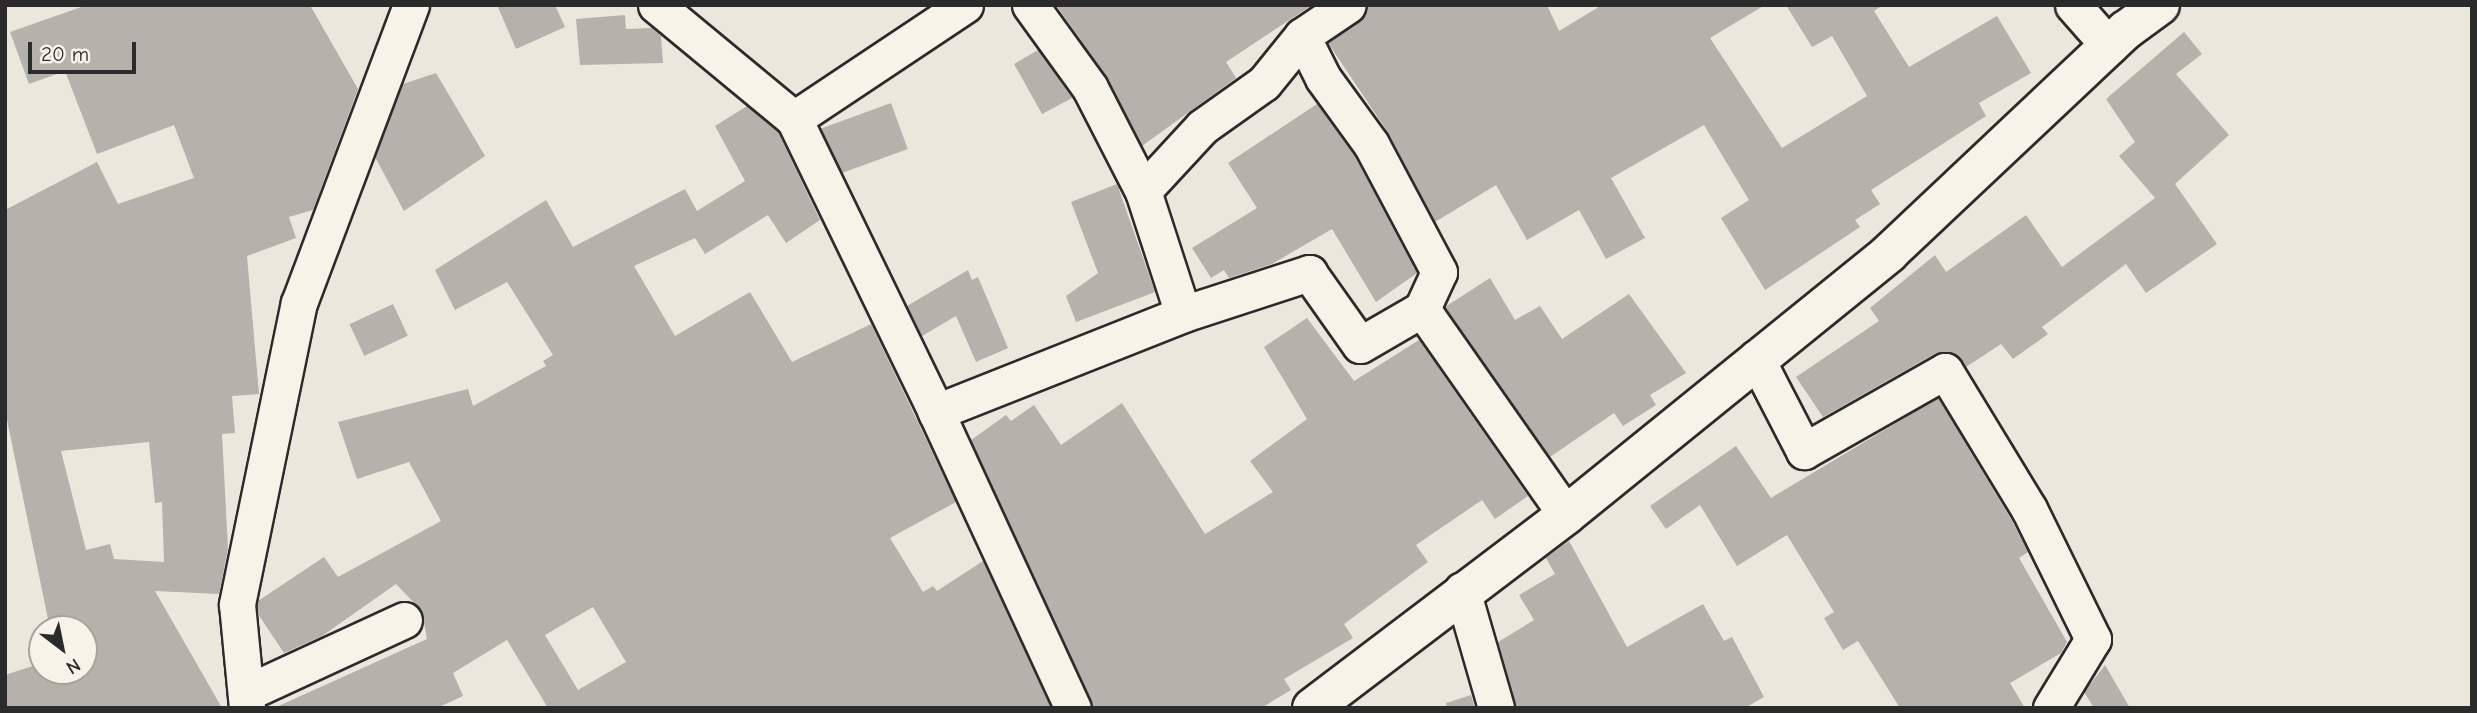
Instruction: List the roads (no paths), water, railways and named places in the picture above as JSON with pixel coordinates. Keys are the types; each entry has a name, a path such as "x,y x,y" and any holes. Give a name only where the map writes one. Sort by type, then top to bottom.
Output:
{"main road":[{"path":"1312,708 1462,590 1566,515 1756,358 1889,253 2109,46 2160,5"}],"street":[{"path":"404,620 247,700 237,604 299,303 411,5"},
{"path":"656,5 794,118 936,412 1073,708"},
{"path":"794,118 965,5"},
{"path":"1030,5 1090,88 1143,191 1183,313"},
{"path":"1143,191 1202,127 1264,83 1302,36 1348,5"},
{"path":"2073,5 2109,46"},
{"path":"936,412 1183,313 1309,273 1360,345 1422,309 1439,272 1371,144 1323,78 1302,36"},
{"path":"1422,309 1566,515"},
{"path":"1756,358 1804,451 1945,371 2029,509 2093,639 2051,708"},
{"path":"1462,590 1496,708"}]}
